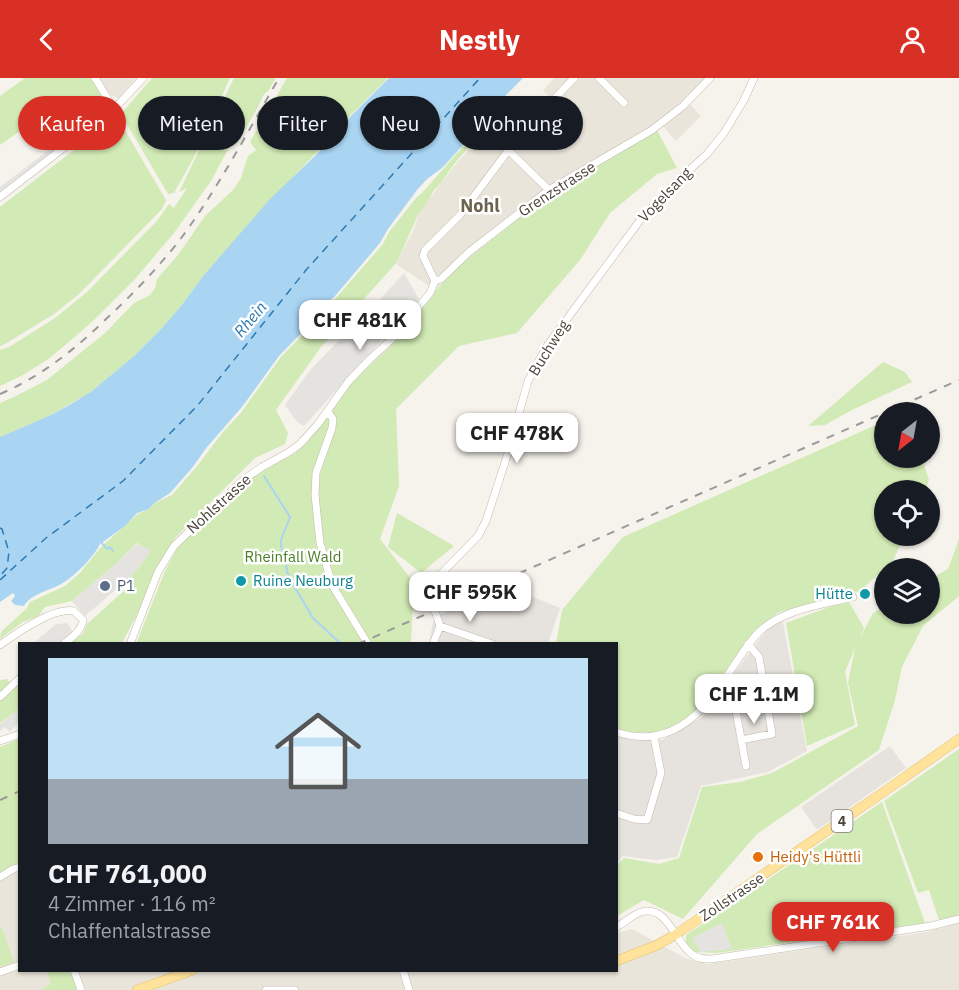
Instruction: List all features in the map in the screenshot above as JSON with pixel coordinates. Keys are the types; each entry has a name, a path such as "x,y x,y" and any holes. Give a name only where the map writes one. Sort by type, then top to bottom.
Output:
{"main road":[{"name":"Zollstrasse","path":"618,960 655,946 675,935 959,739"},
{"path":"137,990 187,972"}],"street":[{"path":"95,78 106,96"},
{"path":"126,96 143,78"},
{"path":"556,96 574,78"},
{"path":"599,78 624,103"},
{"name":"Grenzstrasse","path":"435,281 441,279 470,252 549,190 652,130 682,106 710,78"},
{"name":"Vogelsang","path":"572,311 641,219 724,133 754,78"},
{"path":"0,197 61,150"},
{"path":"435,281 423,256 425,250 460,215 508,150 549,190"},
{"name":"Nohlstrasse","path":"131,642 158,572 174,546 243,480 289,452 310,434 348,382 391,340 430,293 435,281"},
{"name":"Buchweg","path":"440,626 430,597 432,586 477,536 486,521 528,381 546,346 572,311"},
{"path":"327,411 333,419 332,428 316,473 315,495 320,543 332,585 367,642"},
{"path":"618,732 639,737 654,737 677,728 695,717 706,705 759,631 782,616 853,597"},
{"path":"0,645 36,622 63,611 74,610 83,621 80,631 66,642"},
{"path":"434,642 440,626 486,642"},
{"path":"741,740 772,734 759,657 748,644"},
{"path":"0,697 18,680"},
{"path":"720,686 734,700 746,766"},
{"path":"0,741 18,735"},
{"path":"618,814 647,820 661,773 654,737"},
{"path":"0,877 18,868"},
{"path":"618,926 636,915 648,911 654,912 663,917 690,953 702,959 712,959 931,926 959,919"},
{"path":"0,972 18,966"},
{"path":"75,972 81,990"},
{"path":"404,972 409,990"},
{"path":"266,990 295,990"}],"shaded area":[{"path":"95,78 136,78 121,96 112,96"},
{"path":"554,78 713,78 688,102 701,116 676,141 662,125 554,191 485,244 455,269 435,290 396,264 414,229 420,211 468,150 583,150 583,96 548,96 543,90"},
{"path":"49,150 55,150 0,193 0,187"},
{"path":"404,273 419,299 304,426 297,422 285,405 311,369 351,328 353,329"},
{"name":"P1","path":"137,544 151,550 128,579 85,616 72,601"},
{"path":"507,586 560,608 548,642 429,642 433,622 441,614"},
{"path":"782,617 807,751 768,772 701,786 677,857 656,860 623,856 618,862 618,735 631,739 662,740 702,717 761,637"},
{"path":"67,623 75,635 65,642 34,642 56,624"},
{"path":"18,710 18,723 10,732 5,727 0,731 0,724"},
{"path":"890,746 906,768 817,830 801,807"},
{"path":"18,871 18,972 618,972 618,933 632,929 687,959 708,964 927,932 959,923 959,990 0,990 0,880"},
{"path":"722,923 732,949 701,952 692,938"}],"green space":[{"path":"25,78 90,78 102,96 18,96 18,132 0,145 0,96"},
{"path":"152,78 230,78 222,96 138,96 138,143 126,123 126,108"},
{"path":"234,78 276,78 263,96 257,96 257,109 245,130 245,96 225,96"},
{"path":"287,78 388,78 370,96 360,96 360,106 348,118 348,96 277,96"},
{"path":"257,130 257,150 318,150 204,275 163,327 134,356 92,391 51,415 0,437 0,403 47,380 105,333 134,303 150,295 157,279 178,255 205,216 233,190 241,178 248,156 256,150 250,142"},
{"name":"Rheinfall Wald","path":"657,130 677,168 657,174 610,213 580,260 517,333 459,346 396,409 399,486 380,539 414,583 411,642 137,642 165,571 179,545 254,476 294,454 307,443 351,382 391,346 455,269 540,201 572,179"},
{"path":"126,132 166,200 162,209 78,295 54,314 0,346 0,207 74,150 126,150"},
{"path":"142,150 197,150 174,193 168,194"},
{"path":"199,150 228,150 211,181 174,233 135,279 92,322 50,358 0,386 0,350 9,347 55,318 87,292 156,222 169,204 174,208 187,188 179,192"},
{"path":"460,150 466,150 434,190 419,213 397,262 321,347 276,410 288,433 285,444 255,458 175,538 156,570 140,609 123,642 71,642 83,634 87,624 133,584 128,579 150,551 137,543 72,601 45,607 38,616 23,622 0,639 1,632 26,609 30,602 65,586 80,573 101,547 138,514 172,495 240,414 281,357 316,321 383,244 389,232"},
{"path":"883,362 905,372 912,382 825,425 808,426"},
{"path":"874,426 874,468 925,468 929,480 874,480 874,546 900,546 894,558 874,558 874,578 861,590 839,600 779,612 755,630 695,713 677,725 654,732 618,731 618,642 556,642 562,610 623,537"},
{"path":"397,513 454,546 421,573 388,547"},
{"path":"959,539 959,596 940,612 940,573 948,569"},
{"path":"848,600 864,628 859,640 873,613 874,624 925,624 902,667 895,700 879,750 757,834 683,919 644,900 618,915 618,864 624,858 659,864 679,858 702,787 740,782 772,773 858,726 848,683 855,648 845,672 855,725 807,746 786,623"},
{"path":"8,679 11,689 18,683 18,710 0,723 0,680"},
{"path":"18,739 18,863 0,874 0,747"},
{"path":"959,749 959,915 939,920 929,890 918,893 884,801"},
{"path":"882,802 925,923 717,953 694,952 686,943 686,935"},
{"path":"0,928 2,928 14,962 0,967"},
{"path":"47,972 70,972 77,990 40,990 51,984"}],"water":[{"name":"Rhein","path":"389,78 523,78 505,96 452,96 452,150 458,150 417,190 380,243 279,356 242,407 170,493 149,509 137,513 125,526 101,542 89,560 66,581 36,595 24,606 15,605 11,601 15,596 13,593 0,602 0,437 71,404 92,391 134,356 163,327 204,275 271,198 321,150 348,150 348,120 360,107 360,150 440,150 440,96 371,96"}],"waterway":[{"path":"264,476 290,517 281,540 287,572 313,618 339,642"},
{"path":"100,539 107,549 110,547 113,551"}],"ferry route":[{"path":"0,580 46,538 123,481 198,405 306,270 480,78"},
{"path":"0,528 9,552 7,568 0,576"}],"railway":[{"path":"0,394 29,380 68,353 124,302 161,262 179,241 206,202 279,78"},
{"path":"363,642 959,380"},
{"path":"0,800 18,792"}],"place":[{"name":"Ruine Neuburg","path":"241,581"},
{"name":"P1","path":"105,586"},
{"name":"Hütte","path":"865,594"},
{"name":"Heidy's Hüttli","path":"758,857"}],"district":[{"name":"Nohl","path":"480,206"}]}
